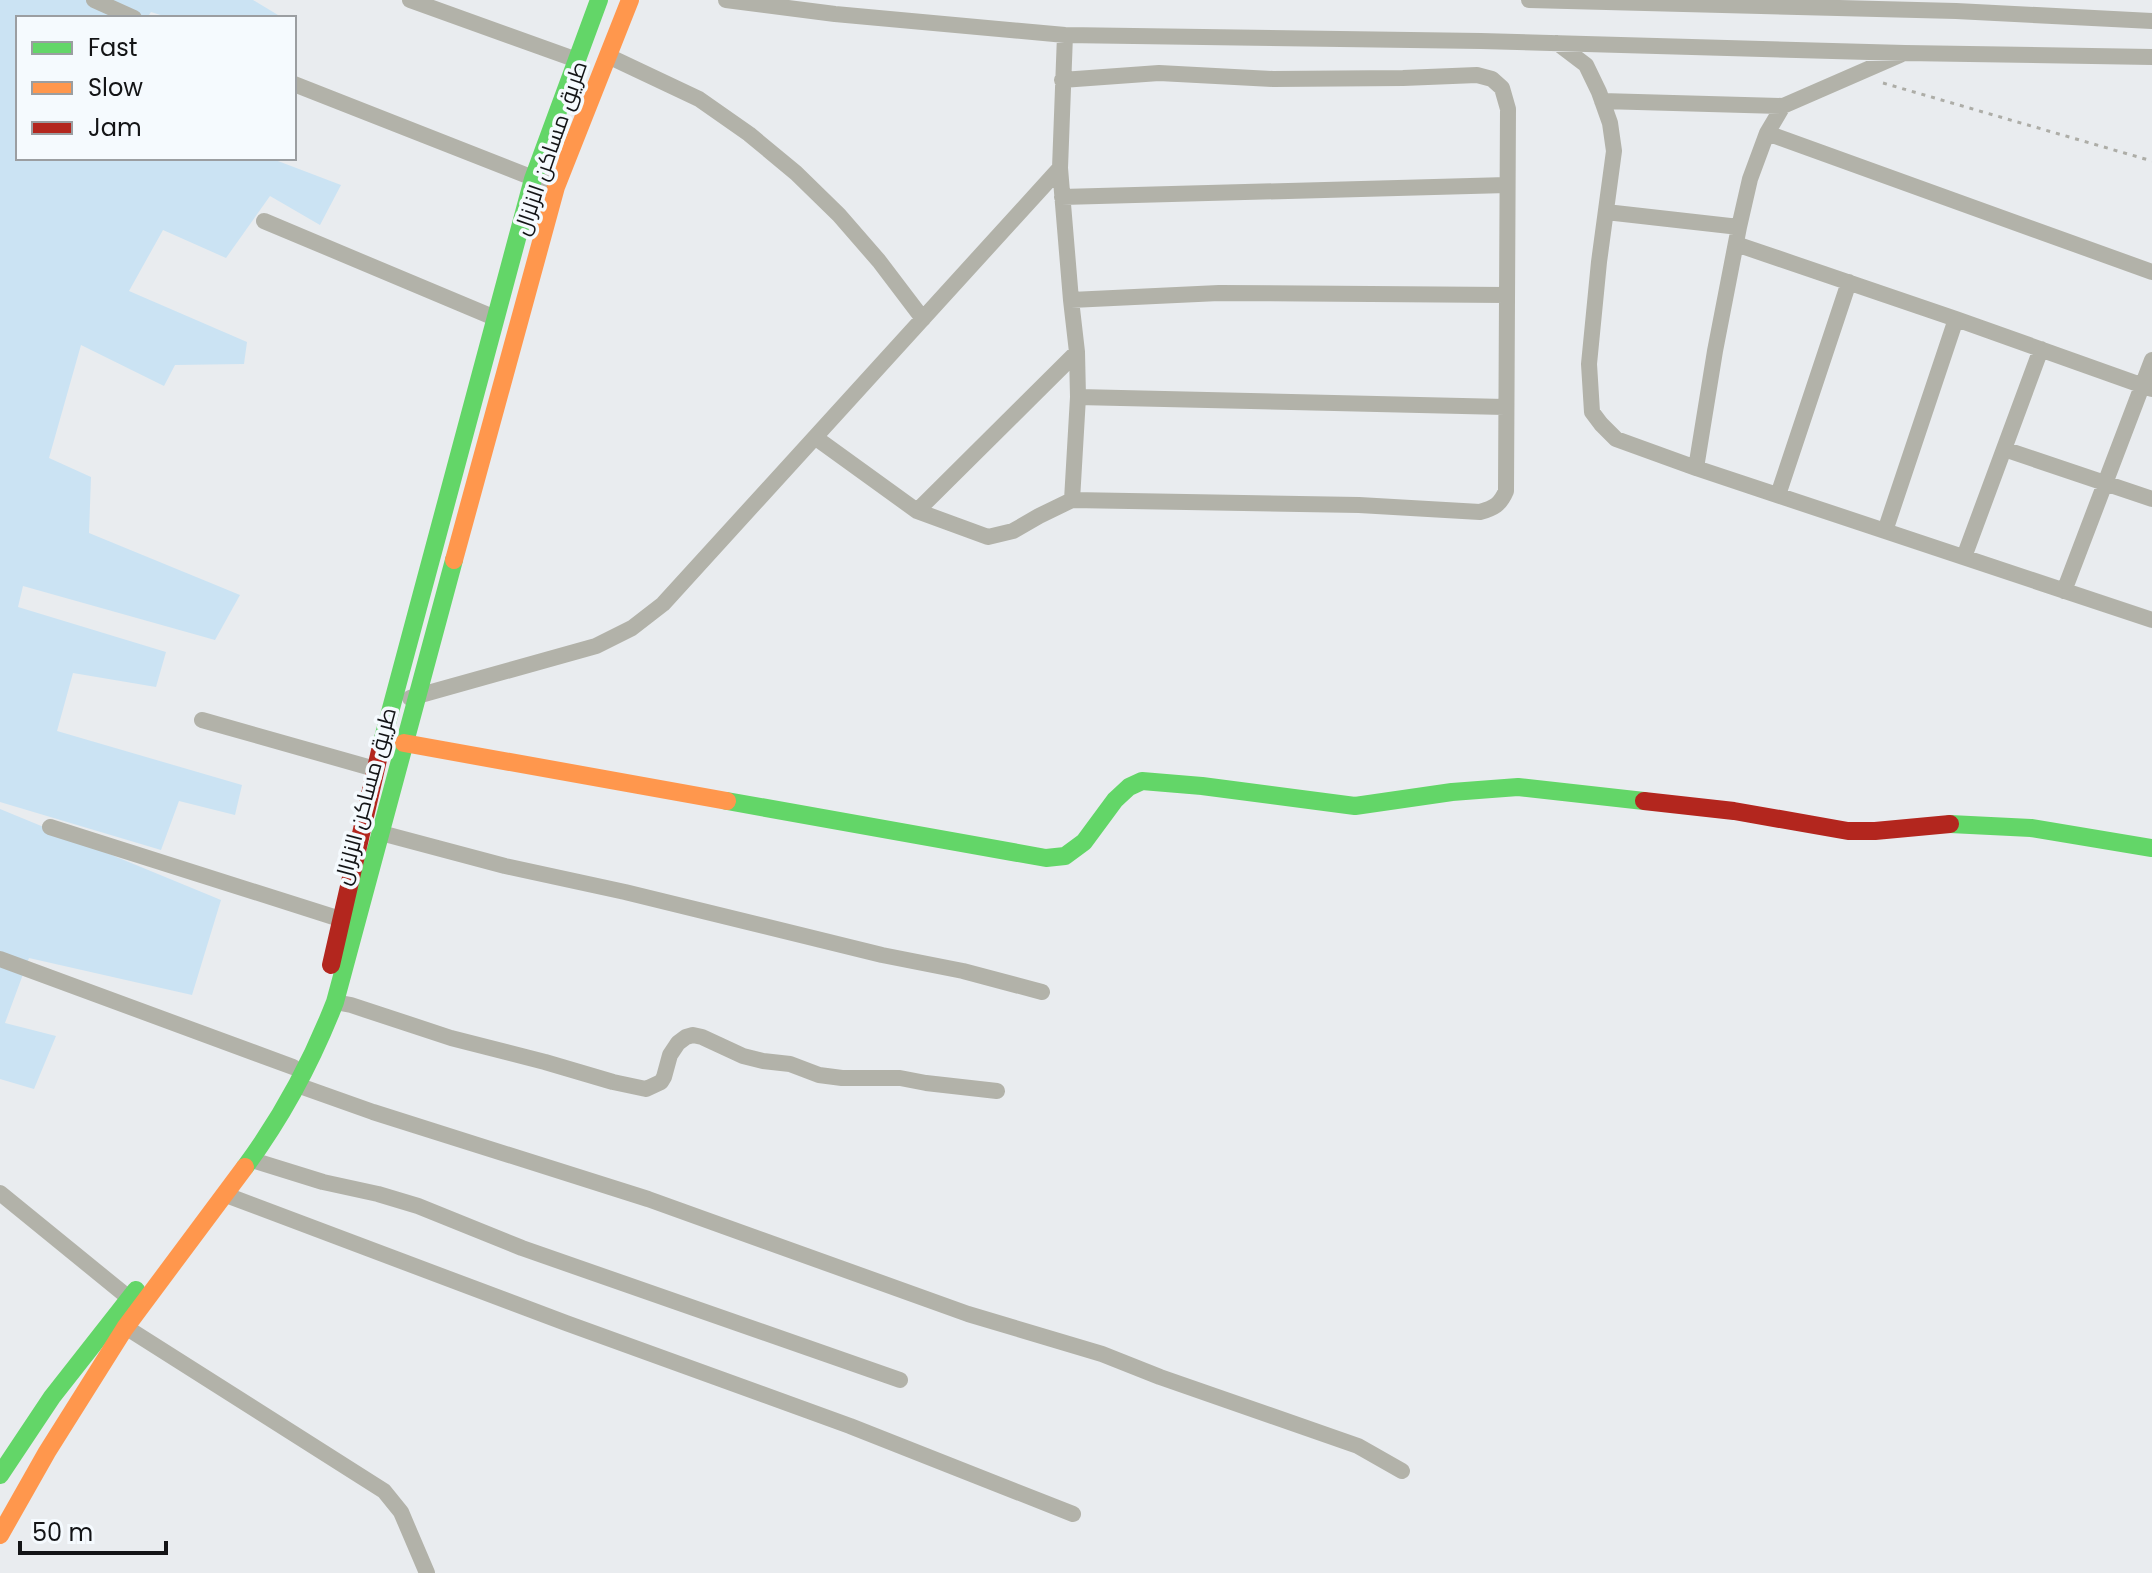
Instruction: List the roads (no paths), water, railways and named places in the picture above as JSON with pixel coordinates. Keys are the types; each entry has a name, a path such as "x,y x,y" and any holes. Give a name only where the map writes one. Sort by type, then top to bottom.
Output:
{"street":[{"path":"94,0 130,16"},
{"path":"410,0 577,60"},
{"name":"طريق مساكن الزلزال","path":"0,1475 74,1367 119,1323 252,1160 295,1076 330,972 375,769 533,179 598,0"},
{"name":"طريق مساكن الزلزال","path":"0,1535 119,1323 129,1298 218,1188 317,1044 335,1002 556,187 630,0"},
{"path":"730,0 835,14 1065,35 2152,57"},
{"path":"1529,0 1956,11 2152,21"},
{"path":"1065,35 1060,168 1077,352 1078,397 1072,500"},
{"path":"1557,43 1586,65 1610,123 1614,151 1589,364 1592,412 1616,439 2152,620"},
{"path":"1602,101 1783,106 1905,53"},
{"path":"608,56 699,99 784,163 839,215 923,319"},
{"path":"816,438 917,511 988,537 1013,531 1072,500 1359,505 1480,512 1501,503 1506,491 1508,109 1502,88 1492,79 1482,76 1273,79 1159,73 1062,80"},
{"path":"296,85 556,187"},
{"path":"1696,468 1715,351 1750,179 1767,133 1783,106"},
{"path":"1767,133 2152,272"},
{"path":"392,703 596,646 632,628 663,604 1060,168"},
{"path":"1062,197 1507,185"},
{"path":"1606,212 1739,227"},
{"path":"264,221 495,318"},
{"path":"1736,244 2146,387"},
{"path":"1778,495 1849,282"},
{"path":"1071,300 1219,293 1506,295"},
{"path":"1885,531 1956,319"},
{"path":"1964,557 2041,349"},
{"path":"917,511 1077,352"},
{"path":"2064,591 2146,387 2152,360"},
{"path":"1078,397 1505,407"},
{"path":"2004,449 2152,499"},
{"path":"202,720 375,769"},
{"path":"404,743 1046,858 1065,856 1084,842 1115,800 1129,787 1142,781 1355,806 1452,792 1518,787 1734,811 1848,831 1982,824 2152,848"},
{"path":"50,827 340,919"},
{"path":"381,833 505,866 1042,992"},
{"path":"0,959 295,1076 373,1112 648,1199 968,1314 1102,1354 1358,1446 1402,1471"},
{"path":"335,1002 451,1038 646,1089 661,1082 670,1055 678,1043 693,1035 743,1056 790,1064 819,1075 900,1078 997,1091"},
{"path":"252,1160 418,1206 522,1248 900,1380"},
{"path":"0,1193 129,1298"},
{"path":"226,1195 850,1426 1073,1514"},
{"path":"119,1323 384,1491 401,1512 427,1573"},
{"path":"23,1438 47,1452"}]}
